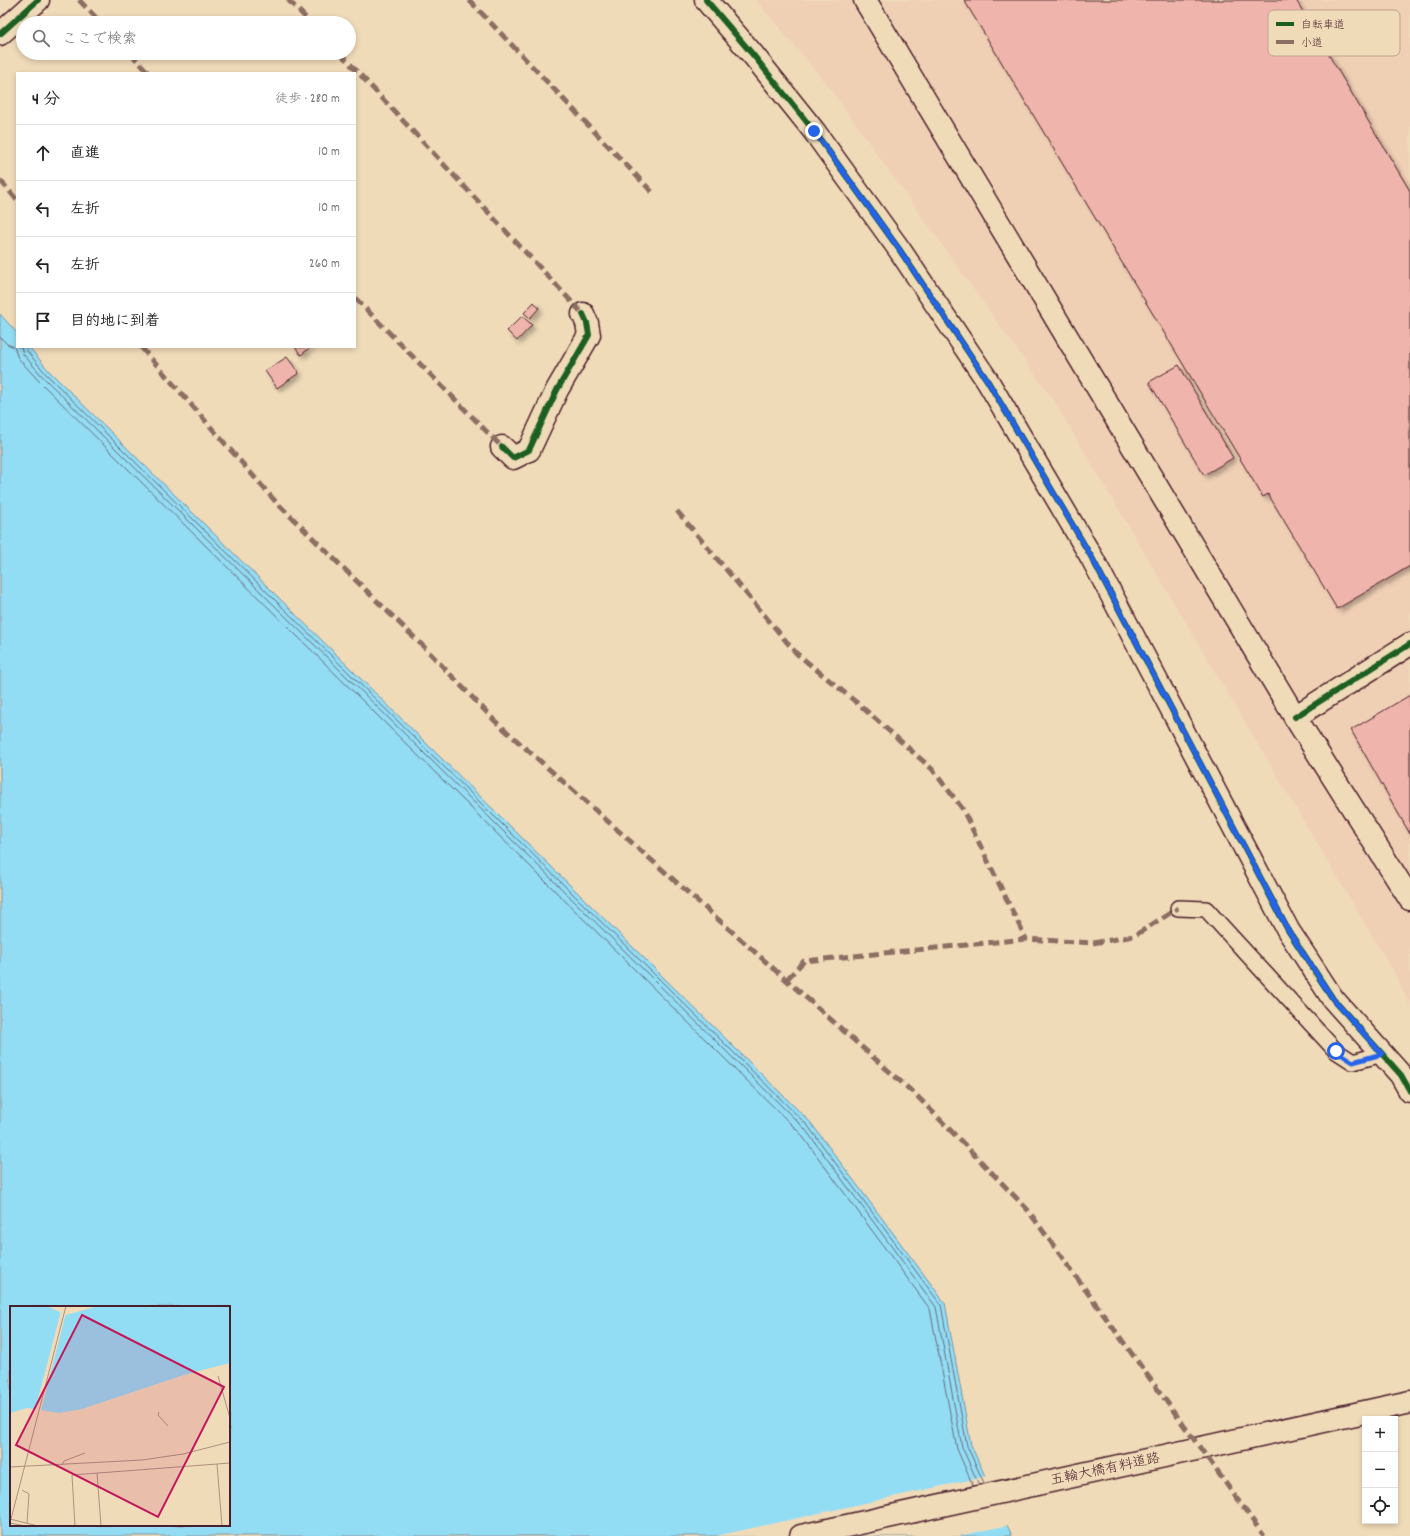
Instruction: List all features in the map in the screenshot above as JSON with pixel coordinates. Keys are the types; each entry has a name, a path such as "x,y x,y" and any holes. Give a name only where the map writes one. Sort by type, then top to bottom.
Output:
{"street":[{"path":"20,16 38,0"},
{"path":"706,0 754,56 814,131 899,249 987,380 1092,558 1288,930 1333,999 1401,1075 1410,1091"},
{"path":"865,0 1295,717 1410,899"},
{"path":"0,34 16,20"},
{"path":"502,447 513,458 529,450 557,390 589,335 587,323 583,314"},
{"path":"1295,717 1410,644"},
{"name":"五輪大橋有料道路","path":"801,1536 1410,1402"}],"lane":[{"path":"1178,908 1206,909 1336,1051 1353,1062 1382,1054"}],"shaded area":[{"path":"756,0 1410,0 1410,1007 1397,978 1055,403 831,90"}],"water":[{"path":"0,314 16,332 16,348 30,348 49,371 811,1123 945,1303 971,1445 1012,1536 0,1536"}],"pier":[{"path":"987,1476 1009,1525 959,1536 716,1536"}],"building":[{"path":"964,0 1296,0 1302,10 1268,10 1268,56 1329,56 1410,191 1410,566 1337,609 1268,494 1263,497"},
{"path":"534,302 539,308 530,318 524,313"},
{"path":"522,316 532,325 517,341 507,331"},
{"path":"296,348 310,348 301,355"},
{"path":"287,357 299,373 277,388 265,371"},
{"path":"1179,365 1233,458 1204,475 1149,382"},
{"path":"1410,695 1410,834 1351,730"}],"marked path":[{"path":"79,0 94,16"},
{"path":"288,0 304,16"},
{"path":"469,0 653,193"},
{"path":"137,60 148,72"},
{"path":"347,60 583,314"},
{"path":"0,180 16,199"},
{"path":"356,299 502,447"},
{"path":"142,348 276,502 426,649 495,721 918,1097 1027,1209 1264,1536"},
{"path":"677,511 796,653 862,707 932,769 962,808 1026,939"},
{"path":"787,979 804,961 1026,939 1093,943 1134,936 1178,908"}],"cycle path":[{"path":"20,16 38,0"},
{"path":"706,0 754,56 814,131 899,249 987,380 1092,558 1288,930 1333,999 1401,1075 1410,1091"},
{"path":"0,34 16,20"},
{"path":"502,447 513,458 529,450 557,390 589,335 587,323 583,314"},
{"path":"1295,717 1410,644"}],"route":[{"path":"814,131 899,249 987,380 1092,558 1288,930 1333,999 1382,1054 1353,1062 1336,1051"}]}
